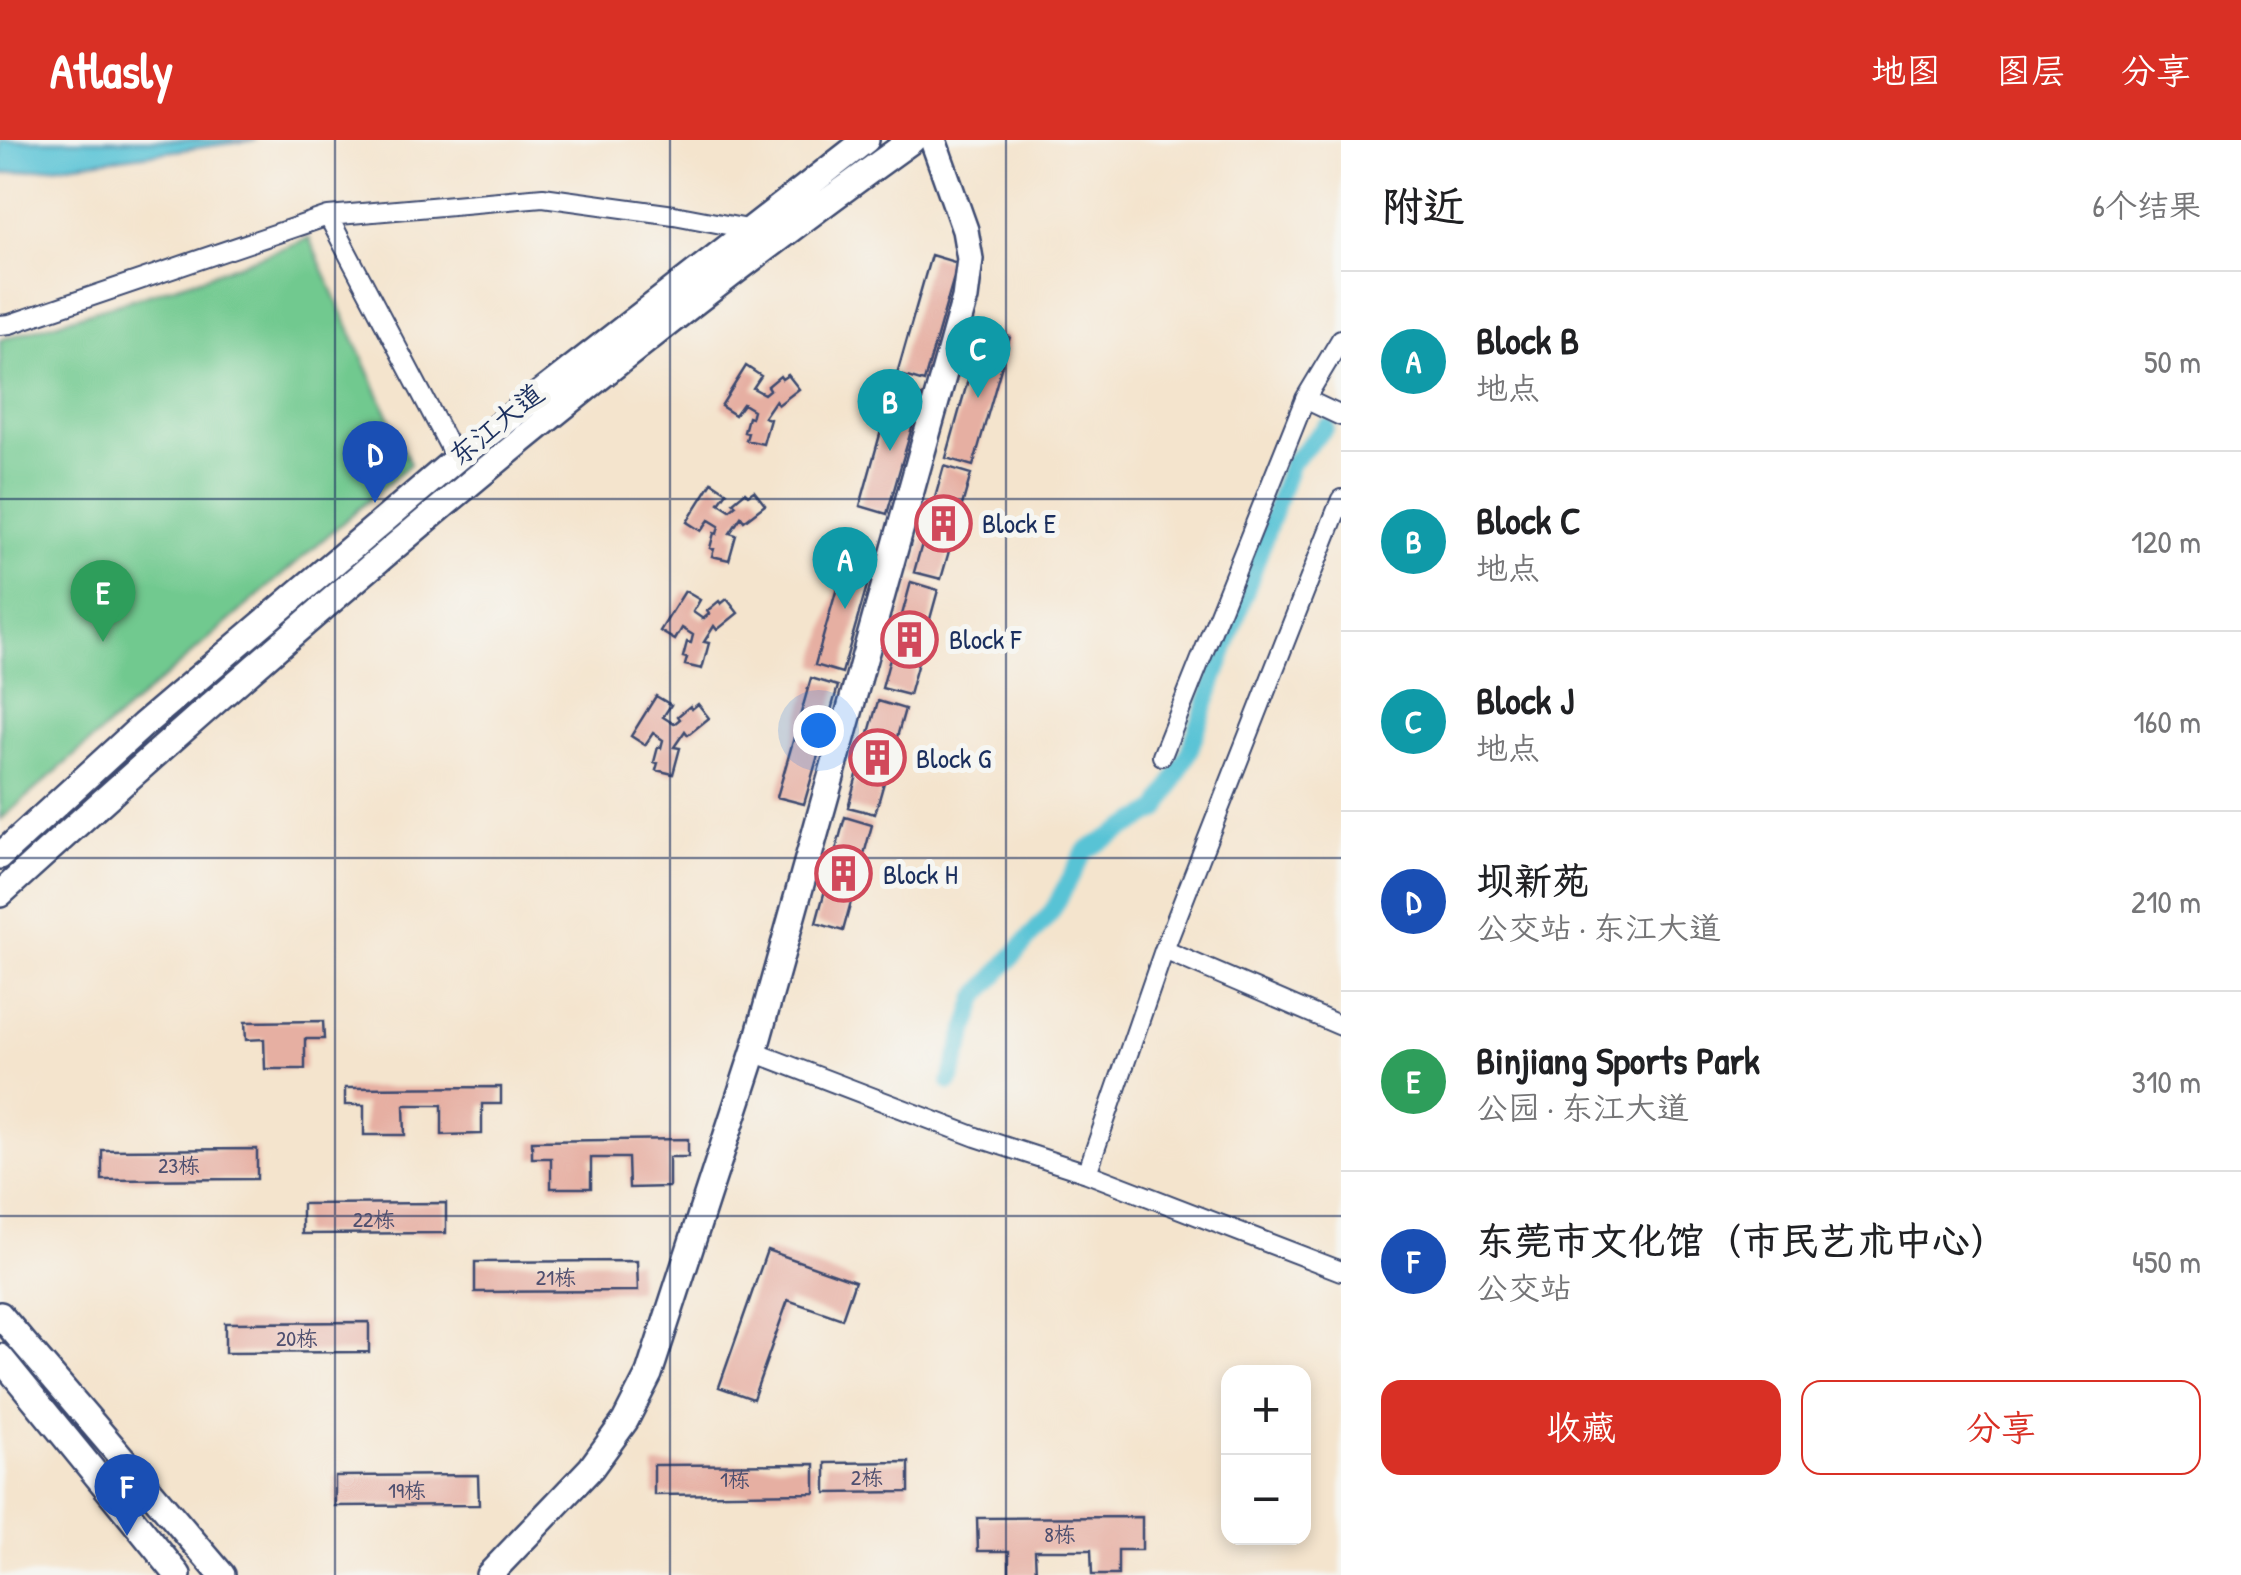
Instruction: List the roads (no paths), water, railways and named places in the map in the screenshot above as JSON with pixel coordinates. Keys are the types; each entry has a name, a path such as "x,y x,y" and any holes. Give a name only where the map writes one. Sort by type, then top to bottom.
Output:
{"main road":[{"name":"东江大道","path":"0,856 142,725 456,459 866,140"},
{"name":"东江大道","path":"0,894 160,748 509,450 763,249 912,140"},
{"path":"490,1575 591,1468 625,1421 650,1374 754,1052 965,298 970,258 965,230 933,140"},
{"path":"0,1315 222,1575"},
{"path":"0,1358 178,1575"},
{"path":"473,1575 591,1468"}],"street":[{"path":"0,325 328,216 543,197 748,229"},
{"path":"328,216 456,459"},
{"path":"1162,756 1305,399 1341,339"},
{"path":"1305,399 1341,416"},
{"path":"1087,1173 1164,950 1341,499"},
{"path":"1164,950 1341,1026"},
{"path":"754,1052 976,1137 1087,1173 1341,1271"}],"water":[{"path":"0,140 256,140 0,174"}],"waterway":[{"path":"950,1082 977,997 1051,913 1085,851 1158,810 1189,752 1291,463 1326,427"}],"place":[{"name":"Block J","path":"978,398"},
{"name":"Block C","path":"890,451"},
{"name":"坝新苑","path":"375,503"},
{"name":"Block E","path":"943,523"},
{"name":"Block B","path":"845,609"},
{"name":"Block F","path":"910,639"},
{"name":"Binjiang Sports Park","path":"103,642"},
{"name":"Block G","path":"877,758"},
{"name":"Block H","path":"844,874"},
{"name":"东莞市文化馆（市民艺术中心）","path":"127,1536"}]}
